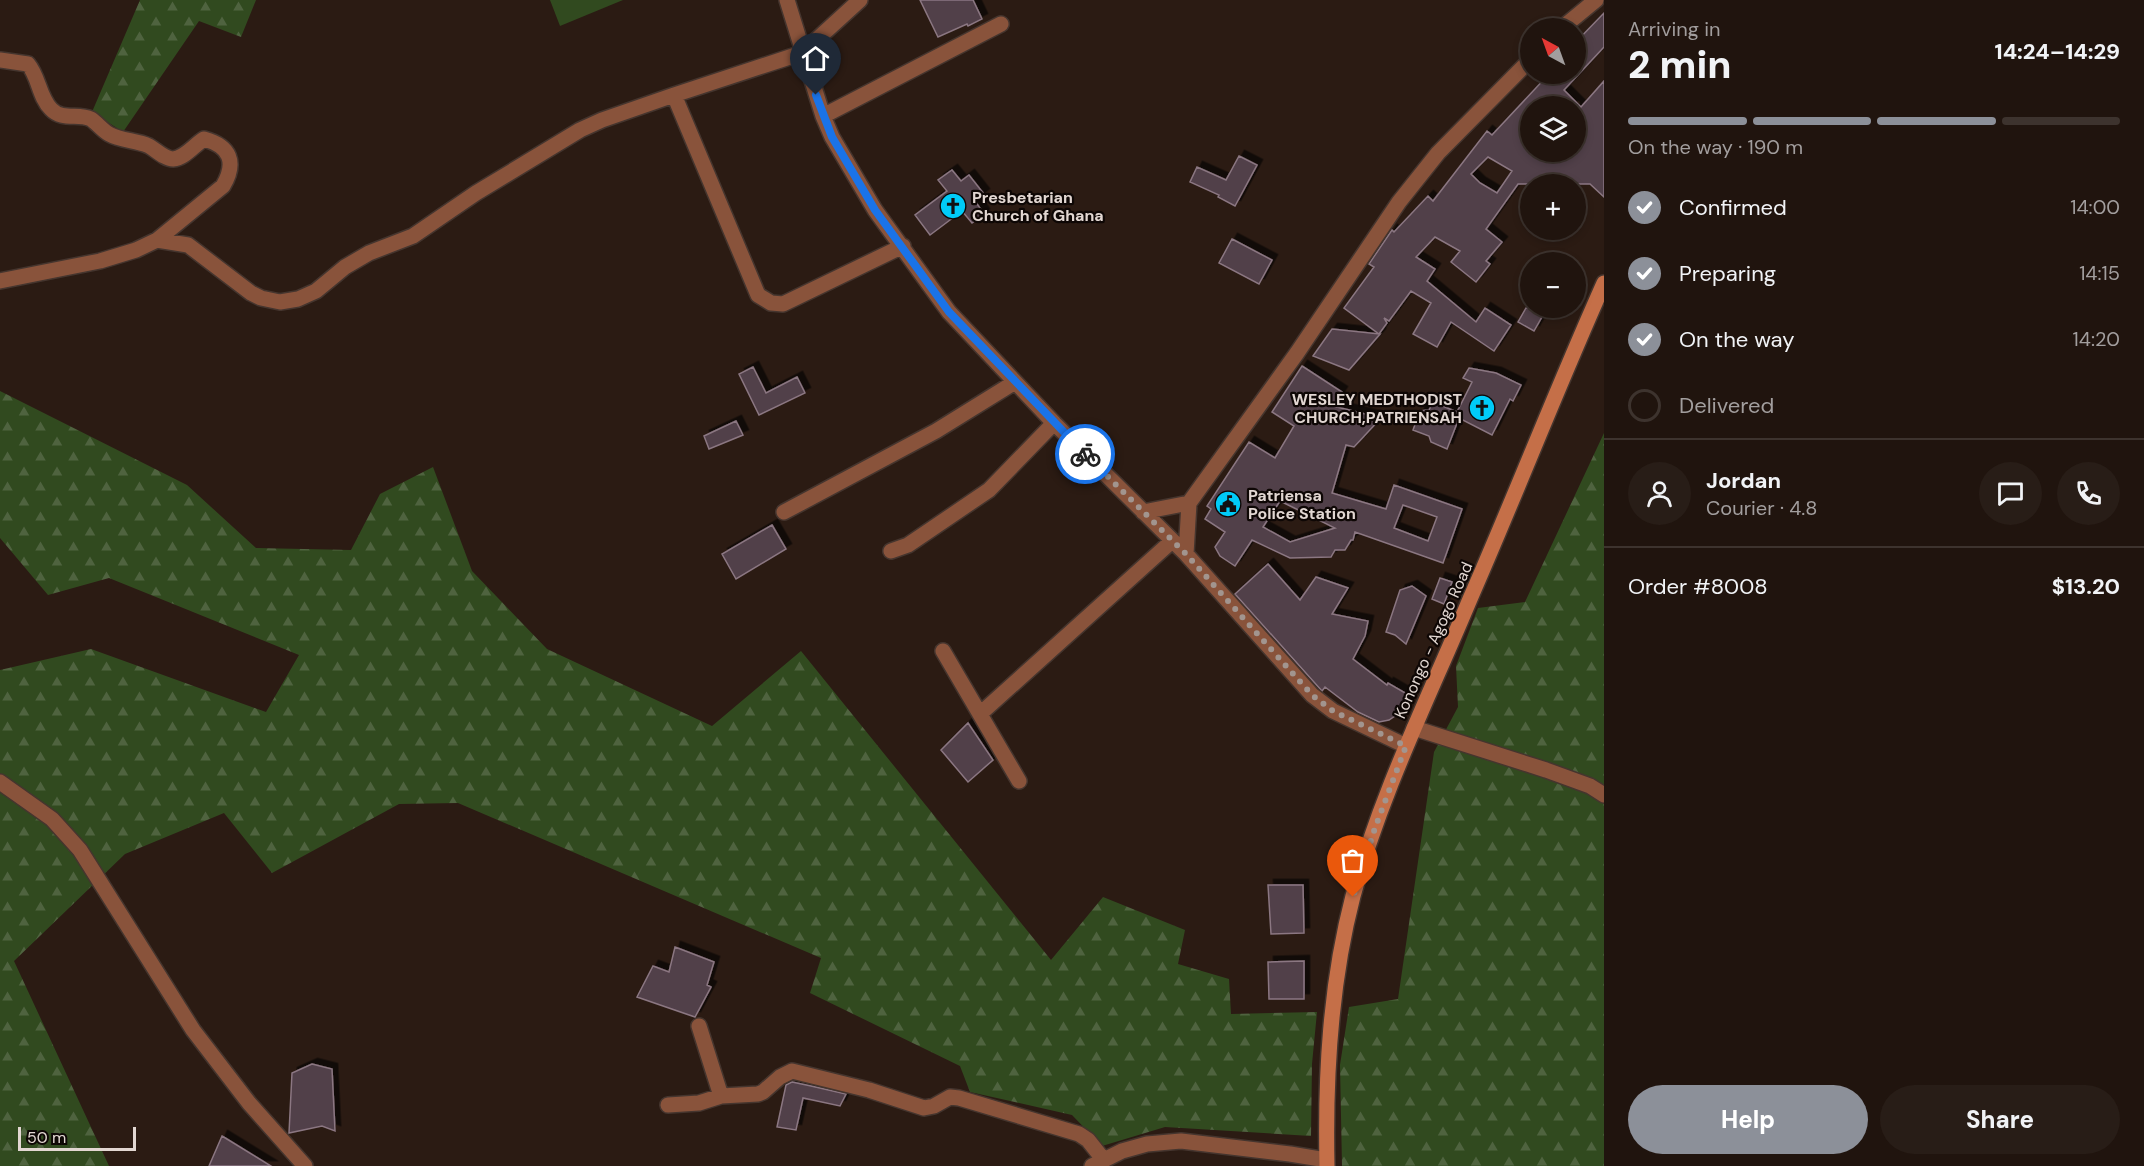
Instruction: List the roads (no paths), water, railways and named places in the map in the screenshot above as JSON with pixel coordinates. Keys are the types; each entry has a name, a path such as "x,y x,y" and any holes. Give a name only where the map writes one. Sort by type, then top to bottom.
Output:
{"main road":[{"name":"Konongo - Agogo Road","path":"1326,1163 1327,1065 1336,979 1353,897 1375,828 1406,746 1604,284"}],"street":[{"path":"787,0 802,53 832,137 875,210 949,312 1054,423 1186,554 1312,695 1333,711 1406,746"},
{"path":"157,240 188,245 251,293 261,298 280,302 298,299 316,291 345,267 369,254 413,236 476,193 580,130 674,95 802,53 860,0"},
{"path":"1574,18 1596,0"},
{"path":"823,116 1001,24"},
{"path":"0,60 28,64 46,101 55,112 91,120 111,135 145,144 169,159 182,157 194,144 204,139 215,142 224,148 230,157 231,168 223,186 157,240 136,250 100,261 0,281"},
{"path":"1186,554 1189,503 1297,353 1399,202 1438,153 1520,70"},
{"path":"674,95 758,295 771,303 783,304 903,246"},
{"path":"784,512 936,431 1014,382"},
{"path":"891,551 908,545 990,490 1054,423"},
{"path":"1143,512 1189,503"},
{"path":"980,714 1172,541"},
{"path":"943,651 1019,782"},
{"path":"1414,728 1546,770 1590,786 1604,795"},
{"path":"0,782 33,803 52,819 80,850 193,1030 249,1103 305,1166"},
{"path":"699,1026 721,1096"},
{"path":"668,1105 699,1103 721,1096 758,1094 792,1071 869,1089 924,1108 954,1097 1079,1134 1088,1140 1098,1162 1122,1151 1147,1144 1181,1142 1290,1154 1326,1163"}],"place":[{"name":"Presbetarian Church of Ghana","path":"953,206"},
{"name":"WESLEY MEDTHODIST CHURCH,PATRIENSAH","path":"1482,408"},
{"name":"Patriensa Police Station","path":"1228,504"}]}
